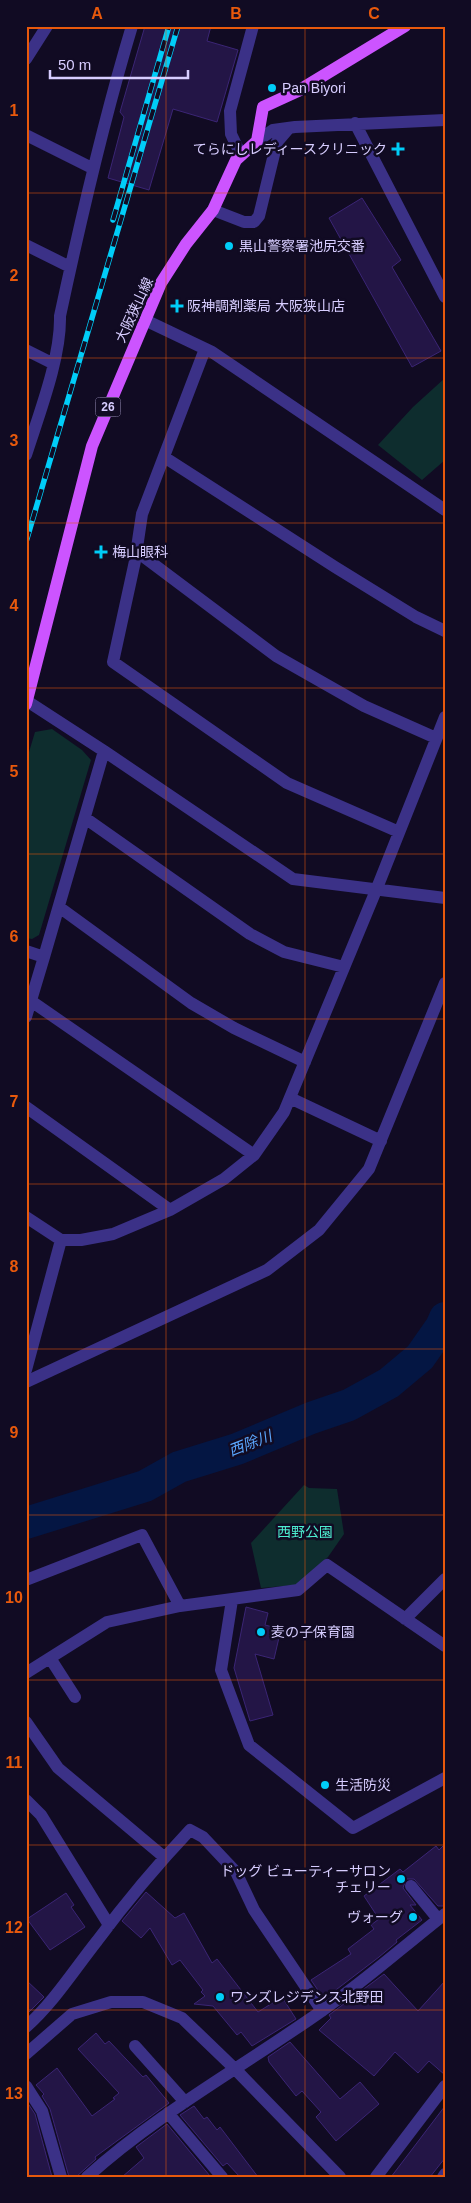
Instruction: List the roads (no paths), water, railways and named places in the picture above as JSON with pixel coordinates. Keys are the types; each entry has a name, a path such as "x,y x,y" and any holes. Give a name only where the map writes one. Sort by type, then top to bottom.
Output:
{"main road":[{"path":"258,141 263,107 298,91 405,26"},
{"name":"大阪狭山線","path":"27,702 92,446 135,342 147,321 162,283 186,244 213,210 236,160 258,141"}],"street":[{"path":"26,59 47,26"},
{"path":"27,452 60,332 60,316 92,168 112,90 132,26"},
{"path":"241,155 231,134 230,111 253,26"},
{"path":"258,141 273,130 289,128 355,123 445,120"},
{"path":"355,123 445,297"},
{"path":"213,210 244,222 254,222 260,216 278,142 289,128"},
{"path":"26,135 92,168"},
{"path":"26,245 70,267"},
{"path":"147,321 205,349 445,510"},
{"path":"205,349 142,514 113,662 287,783 399,832"},
{"path":"26,350 52,363"},
{"path":"164,456 343,572 416,617 445,630"},
{"path":"136,551 276,656 364,706 436,738"},
{"path":"27,702 104,751 293,880 377,888 445,898"},
{"path":"26,1217 61,1240 81,1240 113,1234 170,1210 224,1179 254,1154 284,1112 377,888 445,717"},
{"path":"26,1017 104,751"},
{"path":"84,818 250,934 284,952 344,967"},
{"path":"59,907 191,1003 234,1028 304,1062"},
{"path":"26,952 44,957"},
{"path":"26,1382 268,1270 319,1230 369,1169 445,983"},
{"path":"31,1001 254,1154"},
{"path":"290,1098 381,1141"},
{"path":"26,1108 170,1210"},
{"path":"26,1370 61,1240"},
{"path":"26,1580 142,1535 180,1606"},
{"path":"26,1673 107,1622 180,1606 298,1590 327,1565 445,1646"},
{"path":"405,1620 445,1579"},
{"path":"232,1600 221,1670 249,1745 354,1828 445,1778"},
{"path":"50,1658 75,1697"},
{"path":"26,1722 58,1768 164,1857"},
{"path":"26,1800 42,1815 109,1925"},
{"path":"26,2027 48,2004 164,1857 190,1830 203,1837 236,1872 254,1910 322,2011"},
{"path":"87,2177 129,2141 168,2113 322,2011 442,1916 411,1886"},
{"path":"26,2054 72,2014 111,2002 143,2002 182,2018 235,2069 340,2177"},
{"path":"135,2046 185,2102"},
{"path":"26,2086 42,2111 61,2177"},
{"path":"376,2177 445,2086"},
{"path":"434,2101 445,2109"},
{"path":"168,2113 222,2177"}],"waterway":[{"name":"西除川","path":"26,1523 145,1486 179,1467 237,1449 311,1418 349,1405 389,1383 420,1357 445,1318"}],"railway":[{"path":"113,220 169,26"},
{"path":"26,542 178,26"}],"place":[{"name":"Pan Biyori","path":"272,88"},
{"name":"てらにしレディースクリニック","path":"398,149"},
{"name":"黒山警察署池尻交番","path":"229,246"},
{"name":"阪神調剤薬局 大阪狭山店","path":"177,306"},
{"name":"梅山眼科","path":"101,552"},
{"name":"麦の子保育園","path":"261,1632"},
{"name":"生活防災","path":"325,1785"},
{"name":"ドッグ ビューティーサロン チェリー","path":"401,1879"},
{"name":"ヴォーグ","path":"413,1917"},
{"name":"ワンズレジデンス北野田","path":"220,1997"}],"park label":[{"name":"西野公園","path":"305,1532"}]}
